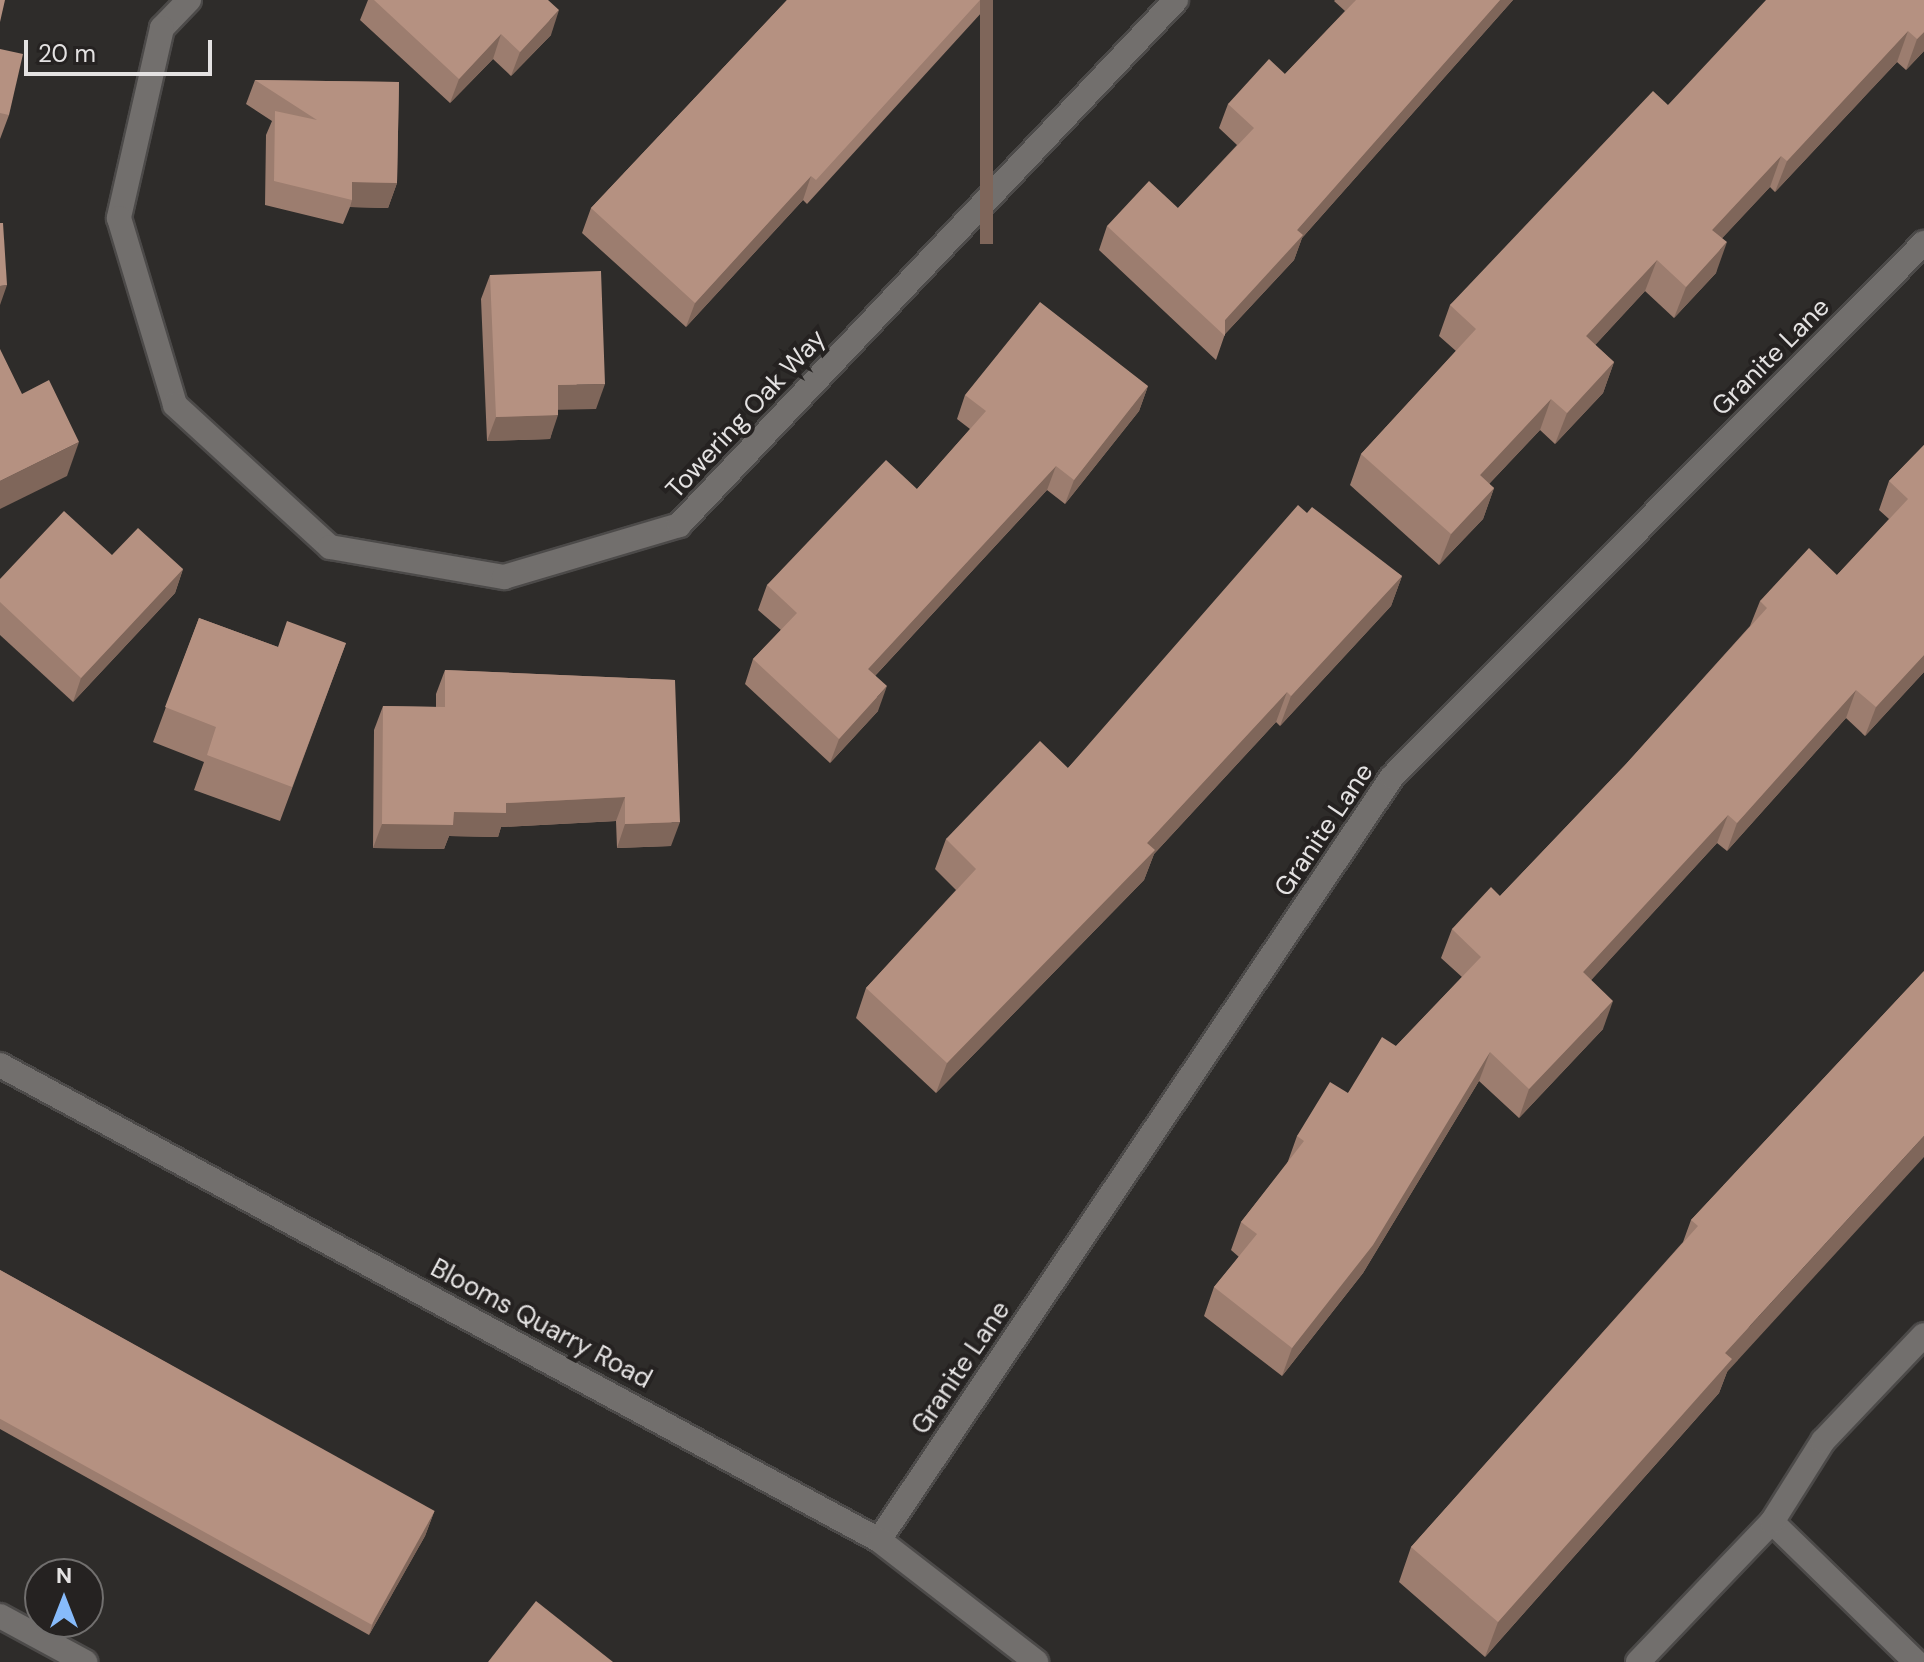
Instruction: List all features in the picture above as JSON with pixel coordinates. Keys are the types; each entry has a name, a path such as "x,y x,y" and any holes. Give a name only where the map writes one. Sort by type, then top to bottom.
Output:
{"street":[{"name":"Towering Oak Way","path":"189,0 162,28 119,218 175,405 330,547 504,577 679,525 1176,0"},
{"name":"Granite Lane","path":"879,1540 1392,777 1924,243"},
{"name":"Blooms Quarry Road","path":"0,1065 879,1540 1036,1662"},
{"path":"1638,1662 1772,1522 1823,1441 1924,1335"},
{"path":"1772,1522 1916,1662"},
{"path":"0,1616 85,1662"}],"building":[{"path":"0,0 5,0 0,22"},
{"path":"374,0 548,0 559,10 520,52 501,34 459,79"},
{"path":"787,0 980,0 816,180 811,176 695,303 591,208"},
{"path":"1356,0 1500,0 1297,230 1303,235 1225,320 1225,336 1107,226 1149,181 1178,208 1254,128 1228,104 1269,59 1285,74"},
{"path":"1766,0 1924,0 1924,32 1917,39 1908,31 1787,161 1781,156 1712,230 1727,242 1686,287 1657,260 1586,336 1614,362 1567,413 1551,399 1480,475 1494,488 1451,534 1361,454 1476,329 1450,305 1653,91 1668,105"},
{"path":"0,49 23,54 9,115 0,113"},
{"path":"255,80 399,82 397,183 352,182 352,200 274,181 275,111 317,120"},
{"path":"0,223 3,223 7,285 0,286"},
{"path":"601,271 605,384 558,385 558,415 496,417 490,275"},
{"path":"1040,302 1148,386 1074,480 1056,466 868,669 887,686 839,739 753,659 797,613 767,585 886,460 917,489 986,411 965,395"},
{"path":"0,349 22,394 49,380 79,442 0,481"},
{"path":"1924,445 1924,655 1876,707 1856,690 1737,823 1728,815 1583,972 1613,1001 1529,1089 1490,1052 1373,1245 1292,1348 1214,1287 1257,1234 1241,1222 1304,1141 1297,1136 1330,1082 1348,1093 1382,1037 1396,1046 1481,957 1452,929 1491,887 1500,896 1626,764 1767,608 1760,601 1809,548 1837,575 1908,499 1889,481"},
{"path":"1298,505 1307,513 1312,507 1402,576 1291,696 1287,692 1147,843 1155,850 947,1063 866,988 976,869 946,839 1040,741 1068,768"},
{"path":"64,511 112,555 138,528 183,569 81,678 0,602 0,579"},
{"path":"199,618 278,647 287,621 346,643 292,787 207,755 216,727 165,707"},
{"path":"445,670 675,680 680,822 625,824 625,797 506,803 506,813 454,812 453,825 382,824 383,706 445,707"},
{"path":"1924,971 1924,1136 1725,1353 1732,1359 1498,1622 1411,1547 1698,1226 1691,1220"},
{"path":"0,1270 435,1511 372,1625 0,1419"},
{"path":"536,1601 613,1662 488,1662"}]}
